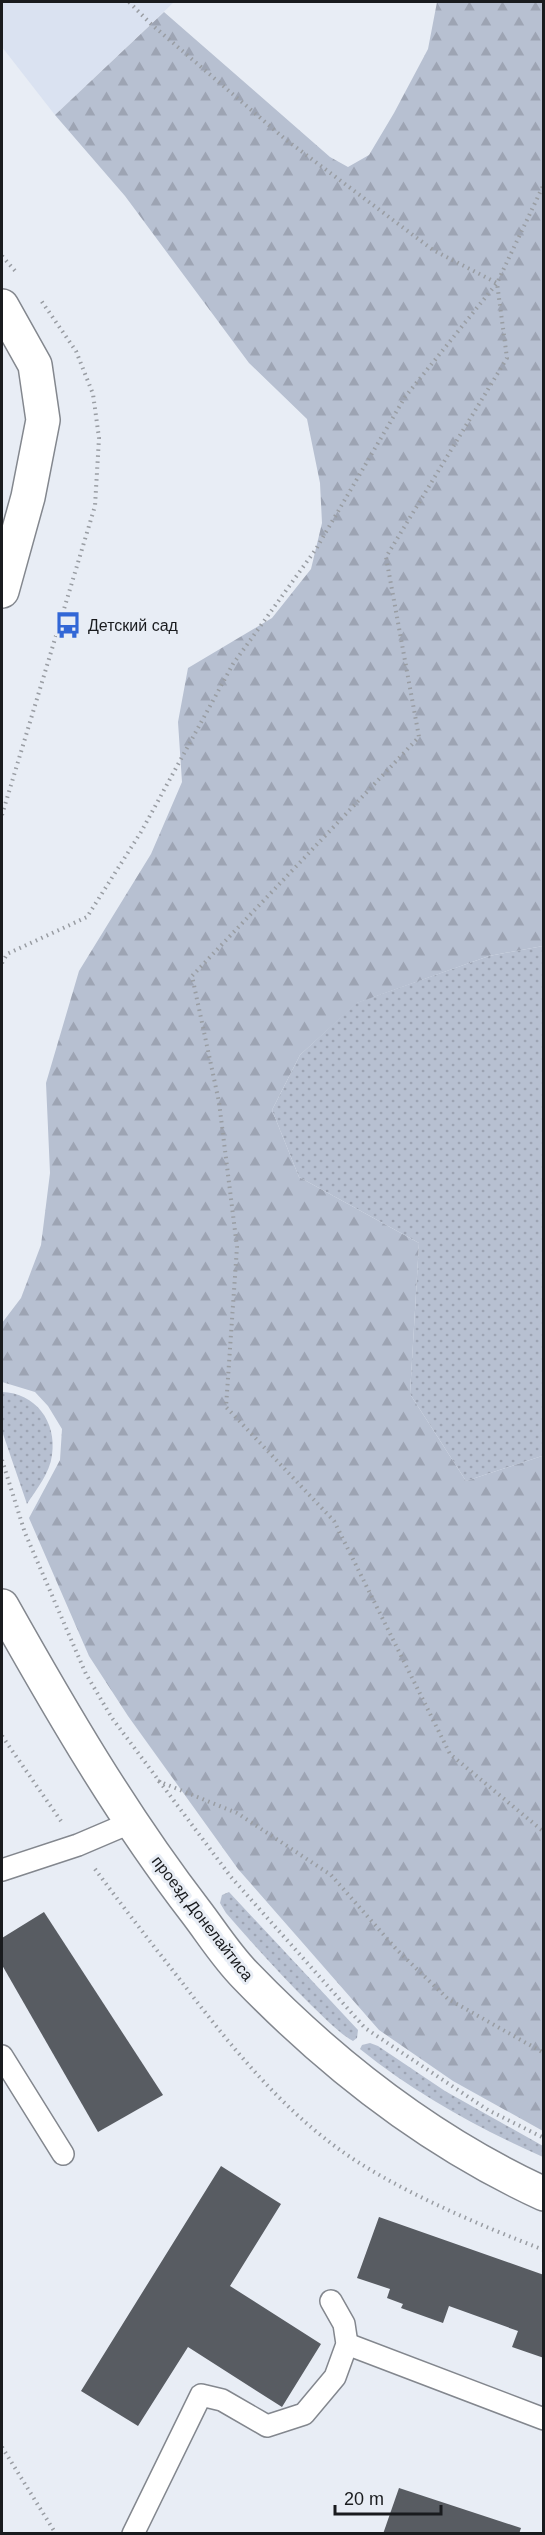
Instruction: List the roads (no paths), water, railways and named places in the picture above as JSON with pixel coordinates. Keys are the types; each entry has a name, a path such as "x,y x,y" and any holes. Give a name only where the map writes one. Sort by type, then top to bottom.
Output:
{"street":[{"path":"2,306 35,365 43,420 28,497 2,591"},
{"name":"проезд Донелайтиса","path":"2,1606 64,1715 132,1822 166,1873 244,1975 333,2059 431,2133 499,2173 543,2194"}],"lane":[{"path":"2,1870 78,1845 132,1822"},
{"path":"2,2056 63,2154"},
{"path":"133,2534 201,2395 222,2400 267,2426 304,2414 335,2377 347,2344 344,2324 331,2301"},
{"path":"347,2344 543,2419"}],"place":[{"name":"Детский сад","path":"68,625"}]}
